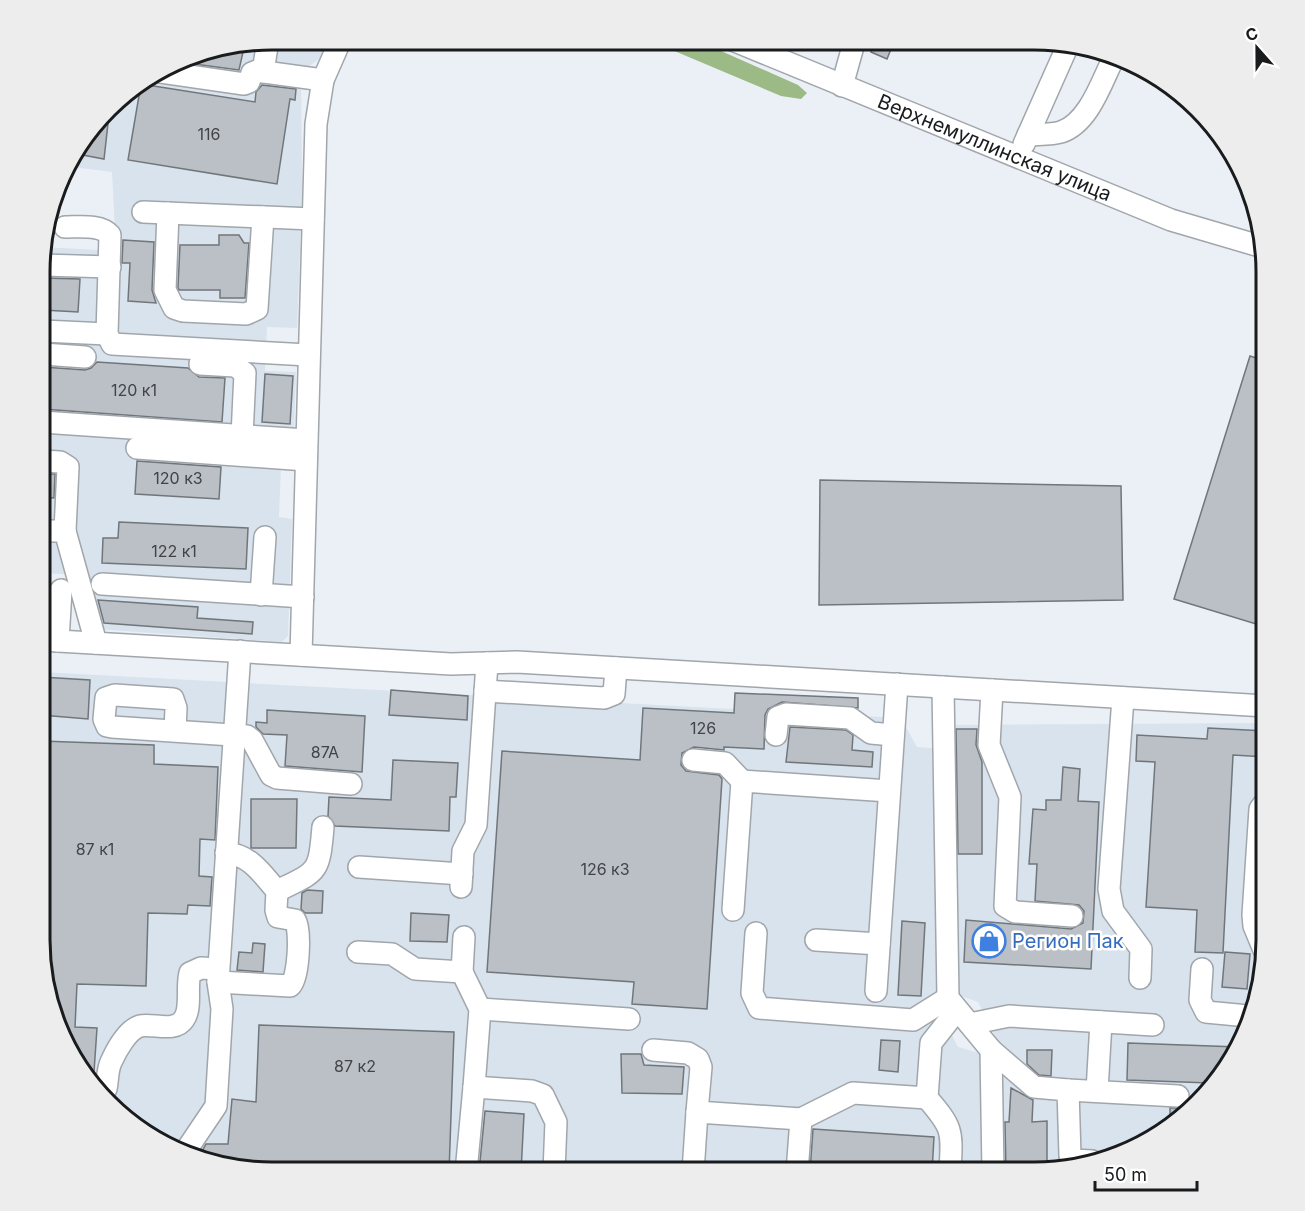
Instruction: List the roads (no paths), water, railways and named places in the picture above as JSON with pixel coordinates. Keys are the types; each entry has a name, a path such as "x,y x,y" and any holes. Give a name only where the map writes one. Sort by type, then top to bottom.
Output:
{"street":[{"path":"263,72 266,50"},
{"path":"301,655 316,124 323,80 336,50"},
{"name":"Верхнемуллинская улица","path":"756,50 1017,159 1171,220 1254,244"},
{"path":"843,86 852,50"},
{"path":"1017,159 1065,52"},
{"path":"1028,135 1060,133 1072,127 1084,114 1111,63"},
{"path":"171,73 244,84 249,82 254,71 323,80"},
{"path":"143,212 313,219"},
{"path":"168,213 165,290 174,308 194,312 246,314 257,309 262,217"},
{"path":"65,227 105,230 111,241 107,334 112,344 120,347 308,355"},
{"path":"50,265 110,267"},
{"path":"50,331 107,334"},
{"path":"50,354 85,357"},
{"path":"142,360 241,368 246,380 242,436"},
{"path":"50,423 242,436 306,450"},
{"path":"137,448 306,450"},
{"path":"50,461 60,462 68,467 65,531 96,643"},
{"path":"50,531 65,531"},
{"path":"261,595 265,537"},
{"path":"102,584 303,597"},
{"path":"50,636 61,590"},
{"path":"50,640 451,664 517,662 1256,705"},
{"path":"189,1146 216,1106 222,1009 218,976 240,651"},
{"path":"359,867 461,881 463,852 476,825 487,663"},
{"path":"485,691 604,698 614,694 616,668"},
{"path":"876,991 897,684"},
{"path":"943,687 958,1011 991,1050 1034,1087 1178,1096"},
{"path":"992,690 989,745 1010,797 1005,906 1015,912 1072,916"},
{"path":"1123,698 1110,900 1113,910 1141,948 1140,978"},
{"path":"776,735 778,717 786,714 850,718 871,733 893,735"},
{"path":"175,731 247,736 252,740 271,775 277,778 351,784"},
{"path":"693,760 725,763 742,781 889,791"},
{"path":"733,910 742,781"},
{"path":"277,891 308,876 319,865 323,827"},
{"path":"106,1087 114,1055 133,1030 139,1026 168,1027 184,1019 190,973 201,968 218,976 285,986 294,983 299,929 295,920 276,914 277,891 246,857 226,853"},
{"path":"1256,870 1253,915 1256,931"},
{"path":"756,933 752,993 759,1008 906,1020 958,1011 1153,1025"},
{"path":"464,937 462,972 480,1009 467,1162"},
{"path":"816,940 879,944"},
{"path":"358,952 392,954 415,969 462,972"},
{"path":"1202,969 1200,1000 1206,1012 1242,1015"},
{"path":"480,1009 629,1019"},
{"path":"950,1162 952,1132 927,1098 930,1043 958,1011"},
{"path":"1097,1090 1101,1022"},
{"path":"653,1050 688,1053 698,1059 700,1067 694,1162"},
{"path":"991,1050 993,1162"},
{"path":"474,1087 532,1090 543,1095 556,1122 554,1162"},
{"path":"1068,1090 1072,1158"},
{"path":"698,1112 801,1119 853,1093 927,1098"},
{"path":"798,1162 801,1119"}],"place":[{"name":"Регион Пак","path":"989,941"}]}
